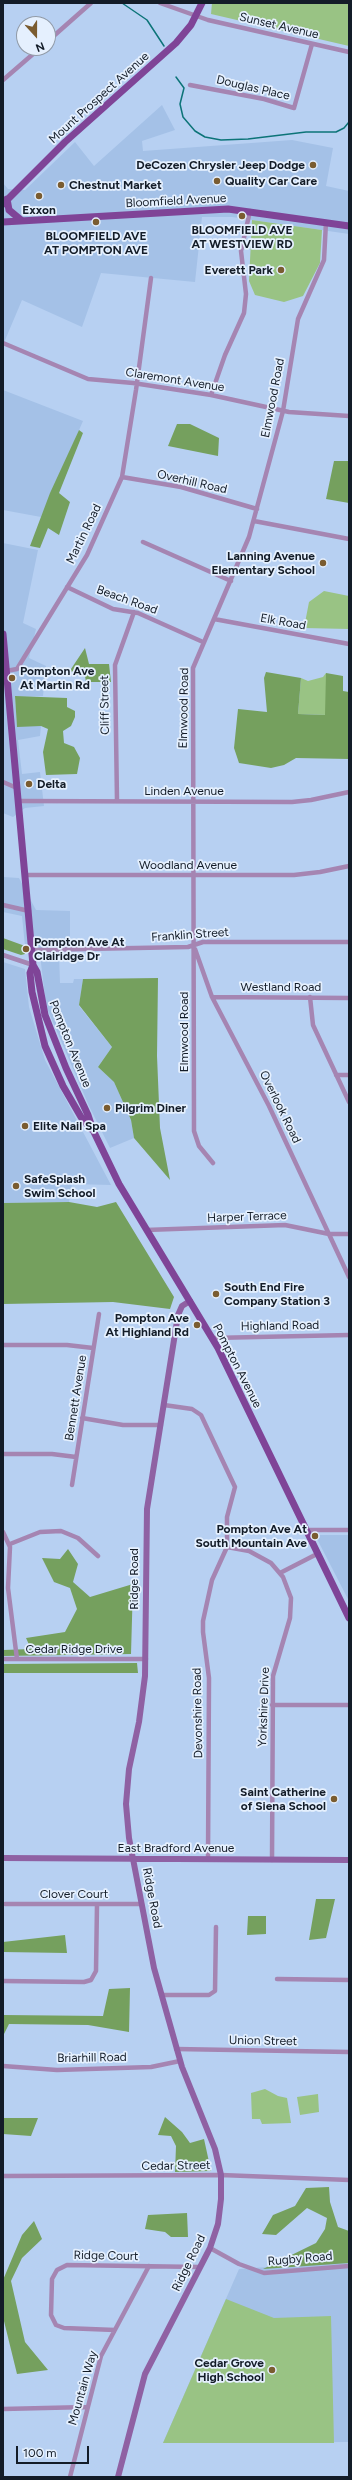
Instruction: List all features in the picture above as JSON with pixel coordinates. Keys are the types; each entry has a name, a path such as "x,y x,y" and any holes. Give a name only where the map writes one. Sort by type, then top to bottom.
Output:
{"main road":[{"name":"Mount Prospect Avenue","path":"5,201 65,142 176,43 197,16 202,3"},
{"path":"5,201 9,210 20,220"},
{"name":"Bloomfield Avenue","path":"3,222 205,209 250,211 349,226"},
{"name":"Pompton Avenue","path":"3,634 6,671 6,699 17,788 29,911 33,965 30,973 33,1001 46,1050 66,1092 81,1117 93,1130"},
{"name":"Pompton Avenue","path":"33,965 37,972 45,1015 93,1130 124,1194 212,1338 305,1530 346,1607 349,1618"},
{"name":"Ridge Road","path":"118,2477 145,2374 210,2248 220,2208 221,2175 214,2145 176,2050 161,1995 133,1859 127,1822 126,1794 129,1769 141,1711 146,1659 146,1523 179,1312 182,1306 190,1301"},
{"name":"East Bradford Avenue","path":"3,1858 349,1860"}],"street":[{"name":"Sunset Avenue","path":"160,3 197,16 349,52"},
{"path":"56,34 89,4"},
{"name":"Douglas Place","path":"190,85 264,99 294,108 312,44"},
{"path":"3,80 31,56"},
{"path":"211,395 225,355 244,313 246,294 241,251 250,211"},
{"name":"Elmwood Road","path":"213,1163 199,1146 194,1131 193,668 203,642 245,549 254,521 283,411 298,319 324,260 326,222"},
{"name":"Martin Road","path":"6,671 17,669 87,555 122,477 137,383 151,278"},
{"name":"Claremont Avenue","path":"3,343 85,378 137,383 211,395 283,411 309,415 349,416"},
{"name":"Overhill Road","path":"122,477 181,487 257,509"},
{"path":"254,521 349,538"},
{"path":"143,542 231,581"},
{"name":"Beach Road","path":"67,587 113,608 134,612 203,642"},
{"name":"Cliff Street","path":"117,801 116,665 134,612"},
{"name":"Elk Road","path":"214,619 349,644"},
{"path":"3,782 17,788"},
{"name":"Linden Avenue","path":"18,801 302,801 349,792"},
{"name":"Woodland Avenue","path":"26,875 303,874 349,866"},
{"path":"3,905 29,911"},
{"name":"Franklin Street","path":"32,950 188,948 203,942 349,942"},
{"name":"Overlook Road","path":"194,945 212,997 269,1106 349,1277"},
{"path":"3,955 33,965"},
{"name":"Westland Road","path":"212,997 349,998"},
{"path":"310,997 313,1025 349,1102"},
{"path":"336,1075 349,1075"},
{"name":"Harper Terrace","path":"146,1230 286,1225 329,1234 349,1234"},
{"name":"Bennett Avenue","path":"72,1485 99,1314"},
{"name":"Highland Road","path":"212,1338 349,1335"},
{"path":"3,1345 68,1345 93,1348"},
{"path":"164,1405 192,1409 202,1415 233,1480 235,1490 227,1520 227,1547"},
{"path":"82,1418 123,1425 161,1425"},
{"path":"3,1454 52,1454 76,1458"},
{"path":"10,1544 40,1532 61,1530 78,1538 98,1556"},
{"path":"305,1530 349,1530"},
{"path":"3,1532 10,1544 8,1588 17,1659"},
{"name":"Yorkshire Drive","path":"227,1547 255,1553 271,1563 280,1573 288,1587 291,1608 274,1670 272,1705 272,1860"},
{"name":"Devonshire Road","path":"208,1860 209,1678 203,1626 212,1580 227,1547"},
{"path":"280,1573 317,1554"},
{"name":"Cedar Ridge Drive","path":"3,1659 146,1659"},
{"path":"272,1705 349,1705"},
{"name":"Clover Court","path":"5,1904 142,1904"},
{"path":"3,1981 84,1982 91,1980 96,1971 97,1904"},
{"path":"161,1995 209,1995 214,1993 216,1988 216,1927"},
{"path":"277,1979 349,1980"},
{"name":"Union Street","path":"176,2050 349,2052"},
{"name":"Briarhill Road","path":"3,2066 57,2070 151,2067 180,2061"},
{"name":"Cedar Street","path":"3,2176 221,2175 349,2180"},
{"name":"Rugby Road","path":"210,2248 239,2264 264,2273 349,2266"},
{"name":"Ridge Court","path":"115,2330 64,2328 56,2325 52,2315 54,2274 59,2268 67,2265 200,2267"},
{"name":"Mountain Way","path":"70,2477 101,2356 149,2266"},
{"path":"3,2409 87,2407"}],"shaded area":[{"path":"162,105 175,130 142,141 143,151 292,140 333,148 326,186 349,191 349,234 232,217 202,217 195,282 101,273 82,327 22,300 3,345 3,183 8,189 25,190 75,142 94,166"},
{"path":"3,390 83,421 41,517 3,510"},
{"path":"3,543 38,550 23,623 36,629 29,658 46,666 43,696 15,697 17,726 41,726 40,736 18,740 22,774 40,772 44,806 25,808 13,817 3,813"},
{"path":"3,877 19,878 36,910 70,911 70,944 59,954 60,983 73,983 74,979 83,979 79,1006 112,1047 98,1067 114,1082 131,1120 134,1138 110,1148 89,1106 46,1006 39,946 25,946 22,916 3,912"},
{"path":"3,962 25,969 29,1007 45,1060 111,1185 72,1184 69,1202 3,1203"},
{"path":"318,1535 349,1535 349,1601 316,1537"},
{"name":"Cedar Grove High School","path":"337,2262 349,2263 349,2442 163,2443 239,2269"}],"green space":[{"path":"212,3 349,3 349,46 211,14"},
{"path":"252,220 322,230 320,263 303,296 284,302 255,295 249,281"},
{"path":"177,424 190,424 219,438 218,456 168,446"},
{"path":"79,430 83,433 59,493 70,502 59,535 48,528 40,548 30,546 50,493"},
{"path":"334,461 349,461 349,503 326,499"},
{"path":"324,591 349,596 349,629 304,628 309,602"},
{"path":"85,648 89,664 109,664 111,682 86,682 84,670 69,672"},
{"path":"266,672 301,678 298,714 325,715 326,673 343,676 343,691 349,692 349,759 296,758 284,765 271,768 239,763 234,748 238,709 267,712 264,678"},
{"path":"326,673 326,715 298,714 301,678 308,681 323,677"},
{"path":"15,696 67,698 67,707 75,711 75,717 71,726 63,731 64,743 74,747 80,758 77,774 46,775 43,752 48,729 41,726 17,727"},
{"path":"3,938 25,946 25,954 21,955 3,949"},
{"path":"158,978 157,1056 160,1128 170,1180 134,1138 131,1120 114,1082 98,1067 112,1047 79,1005 83,979"},
{"path":"69,1202 97,1207 116,1202 174,1297 170,1309 113,1302 3,1304 3,1203"},
{"path":"68,1549 78,1564 73,1582 90,1597 133,1584 131,1654 3,1656 3,1650 31,1649 26,1638 65,1632 77,1609 70,1588 54,1582 42,1558 60,1559"},
{"path":"137,1663 138,1673 3,1673 3,1664"},
{"path":"316,1899 335,1899 326,1938 309,1940"},
{"path":"248,1916 266,1916 266,1934 247,1935"},
{"path":"65,1935 67,1953 3,1952 3,1942"},
{"path":"130,1988 129,2032 88,2025 9,2024 3,2036 3,2015 103,2016 109,1989"},
{"path":"265,2089 278,2096 287,2098 291,2123 262,2124 260,2119 252,2119 251,2093"},
{"path":"318,2094 319,2112 300,2115 297,2097"},
{"path":"165,2117 182,2132 190,2143 204,2139 211,2171 175,2172 176,2146 171,2136 158,2135"},
{"path":"3,2118 38,2118 31,2136 3,2134"},
{"path":"329,2187 330,2202 338,2227 349,2231 349,2263 263,2269 316,2243 325,2229 327,2218 307,2208 276,2235 262,2234 273,2215 295,2206 306,2188"},
{"path":"187,2213 188,2237 171,2237 165,2232 145,2229 148,2215"},
{"path":"34,2221 42,2239 22,2258 11,2281 25,2342 48,2370 17,2374 3,2317 3,2280 22,2235"},
{"name":"Cedar Grove High School","path":"226,2299 274,2318 331,2316 334,2443 163,2443"}],"waterway":[{"path":"122,3 147,20 164,46"},
{"path":"176,77 184,88 180,104 183,117 195,131 205,137 221,140 248,139 306,132 336,132 344,128 349,122"}],"place":[{"name":"DeCozen Chrysler Jeep Dodge","path":"313,165"},
{"name":"Quality Car Care","path":"217,181"},
{"name":"Chestnut Market","path":"61,185"},
{"name":"Exxon","path":"39,196"},
{"name":"BLOOMFIELD AVE AT WESTVIEW RD","path":"242,216"},
{"name":"BLOOMFIELD AVE AT POMPTON AVE","path":"96,222"},
{"name":"Everett Park","path":"281,270"},
{"name":"Lanning Avenue Elementary School","path":"323,563"},
{"name":"Pompton Ave At Martin Rd","path":"12,678"},
{"name":"Delta","path":"29,784"},
{"name":"Pompton Ave At Clairidge Dr","path":"26,949"},
{"name":"Pilgrim Diner","path":"107,1108"},
{"name":"Elite Nail Spa","path":"25,1126"},
{"name":"SafeSplash Swim School","path":"16,1186"},
{"name":"South End Fire Company Station 3","path":"216,1294"},
{"name":"Pompton Ave At Highland Rd","path":"197,1325"},
{"name":"Pompton Ave At South Mountain Ave","path":"315,1536"},
{"name":"Saint Catherine of Siena School","path":"334,1799"},
{"name":"Cedar Grove High School","path":"272,2370"}]}
